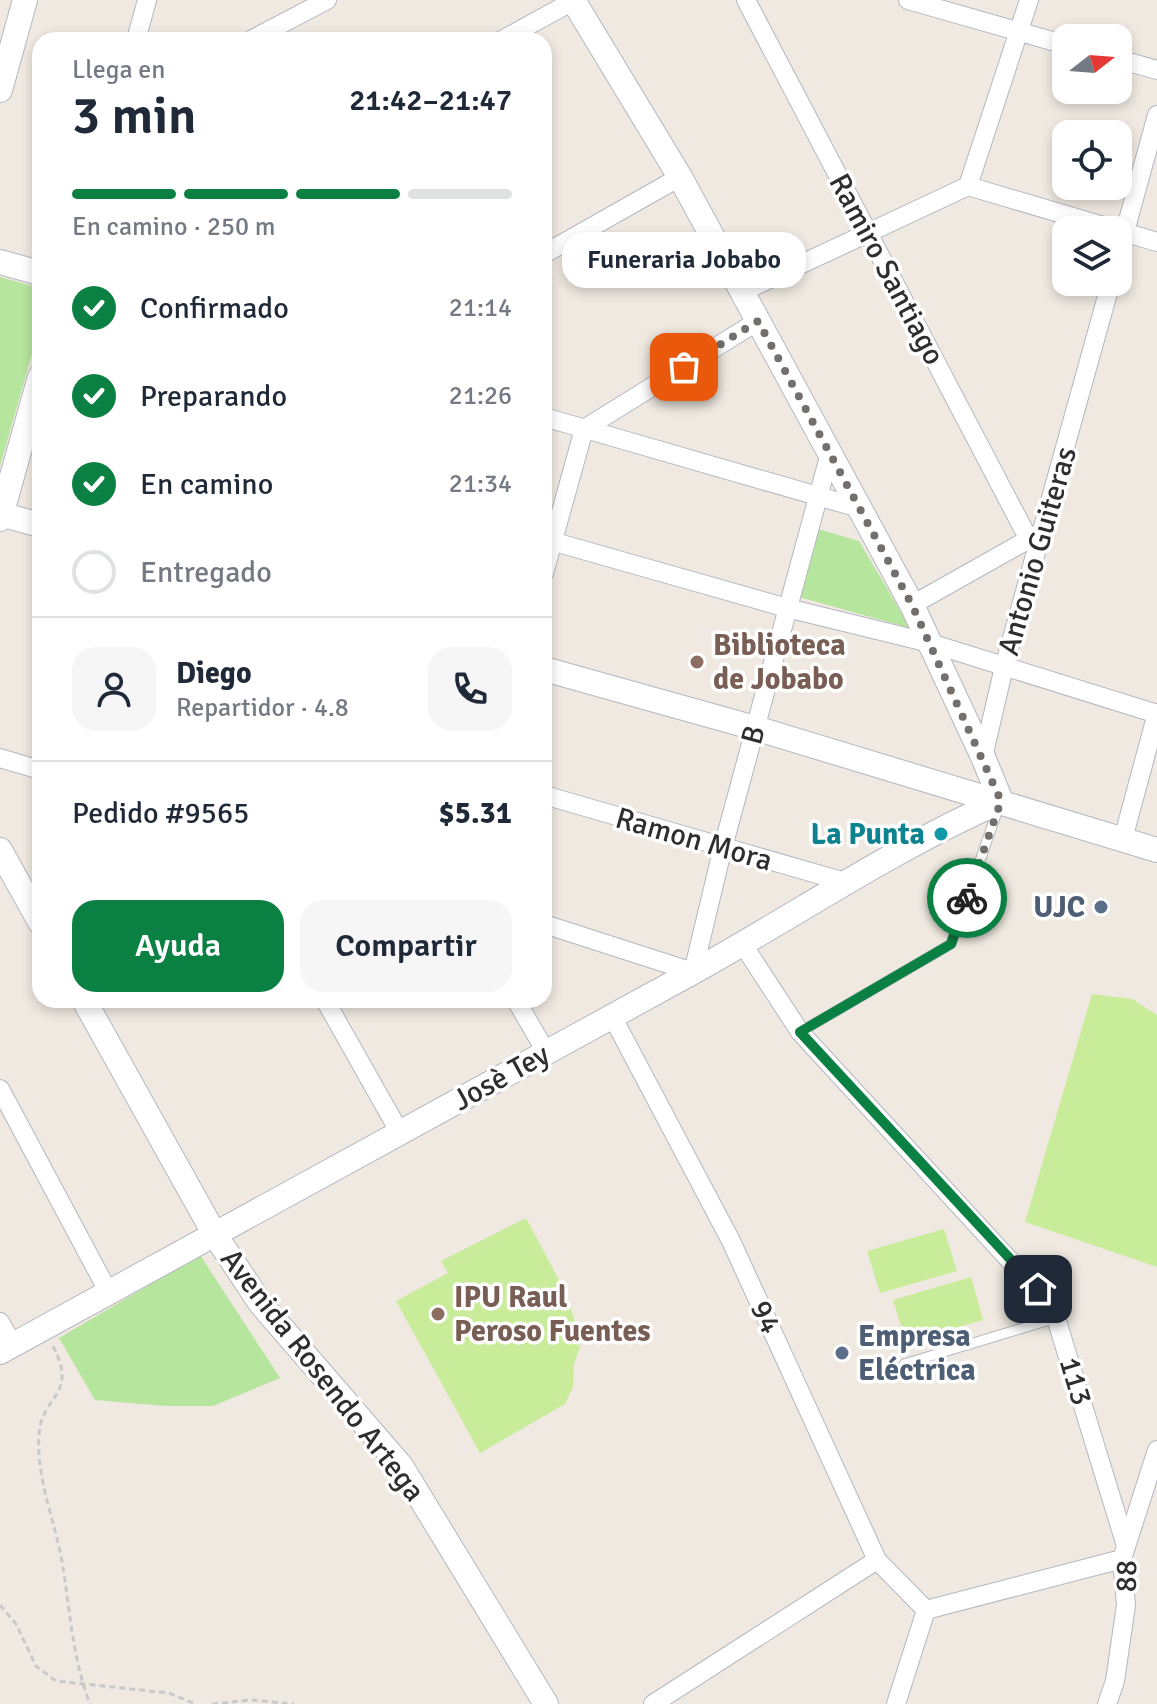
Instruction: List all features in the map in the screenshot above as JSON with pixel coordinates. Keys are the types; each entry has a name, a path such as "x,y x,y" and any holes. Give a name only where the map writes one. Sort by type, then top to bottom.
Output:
{"street":[{"path":"0,90 25,0"},
{"path":"138,32 147,0"},
{"path":"266,32 327,0"},
{"path":"516,32 573,0 680,177 912,605 1001,801"},
{"path":"908,0 1052,41"},
{"path":"968,186 1029,0"},
{"name":"Ramiro Santiago","path":"755,3 868,233 1035,535"},
{"path":"1132,63 1157,70"},
{"path":"1129,216 1157,115"},
{"path":"552,249 680,177"},
{"path":"742,292 968,186 1070,216"},
{"path":"1132,234 1157,242"},
{"path":"0,262 32,271"},
{"name":"Antonio Guiteras","path":"961,819 983,757 1035,535 1107,296"},
{"path":"552,528 584,429 758,321"},
{"path":"32,411 0,516 32,523"},
{"path":"552,419 859,508"},
{"name":"B","path":"693,972 723,847 830,453"},
{"path":"912,605 1035,535"},
{"path":"552,541 787,608 930,643 1157,714 1123,839"},
{"path":"552,671 755,728 1157,850"},
{"path":"0,758 32,768"},
{"name":"Ramon Mora","path":"552,797 845,882"},
{"name":"Josè Tey","path":"6,1349 693,972 845,882 961,819 1001,801"},
{"path":"0,850 32,908"},
{"path":"552,927 693,972"},
{"name":"113","path":"742,943 800,1032 1038,1289 1056,1318 1124,1552"},
{"name":"Avenida Rosendo Artega","path":"88,1008 215,1235 261,1304 401,1466 546,1704"},
{"path":"330,1008 400,1133"},
{"path":"521,1008 546,1052"},
{"name":"94","path":"612,1016 731,1241 877,1560 926,1610"},
{"path":"0,1089 109,1293"},
{"path":"0,1322 6,1349"},
{"name":"88","path":"1107,1704 1115,1681 1126,1605 1124,1552 1157,1450"},
{"path":"896,1704 926,1610 1124,1552"},
{"path":"653,1704 877,1560"}],"lane":[{"path":"800,1032 951,944 1001,801"},
{"path":"904,1364 1056,1318"}],"path":[{"path":"44,1328 60,1359 64,1383 39,1426 38,1447 63,1566 66,1604 90,1704"},
{"path":"0,1605 16,1624 36,1666 56,1681 169,1693 196,1704"},
{"path":"212,1704 251,1700 294,1704"}],"green space":[{"path":"0,277 32,286 32,354 0,466"},
{"path":"818,529 859,541 910,628 799,597"},
{"path":"1092,994 1132,999 1157,1015 1157,1267 1025,1222"},
{"path":"526,1218 567,1295 581,1343 574,1364 573,1387 565,1404 480,1453 396,1301 448,1273 441,1261"},
{"path":"944,1229 957,1271 880,1293 867,1251"},
{"path":"200,1255 280,1378 213,1406 95,1400 59,1338"},
{"path":"971,1277 983,1320 906,1342 893,1300"}],"way so far":[{"path":"684,367 758,321 912,605 1001,801 967,898"}],"place":[{"name":"Funeraria Jobabo","path":"684,367"},
{"name":"Biblioteca de Jobabo","path":"697,662"},
{"name":"La Punta","path":"941,834"},
{"name":"UJC","path":"1101,907"},
{"name":"IPU Raul Peroso Fuentes","path":"438,1314"},
{"name":"Empresa Eléctrica","path":"842,1353"}],"route":[{"path":"967,898 951,944 800,1032 1038,1289"}]}
